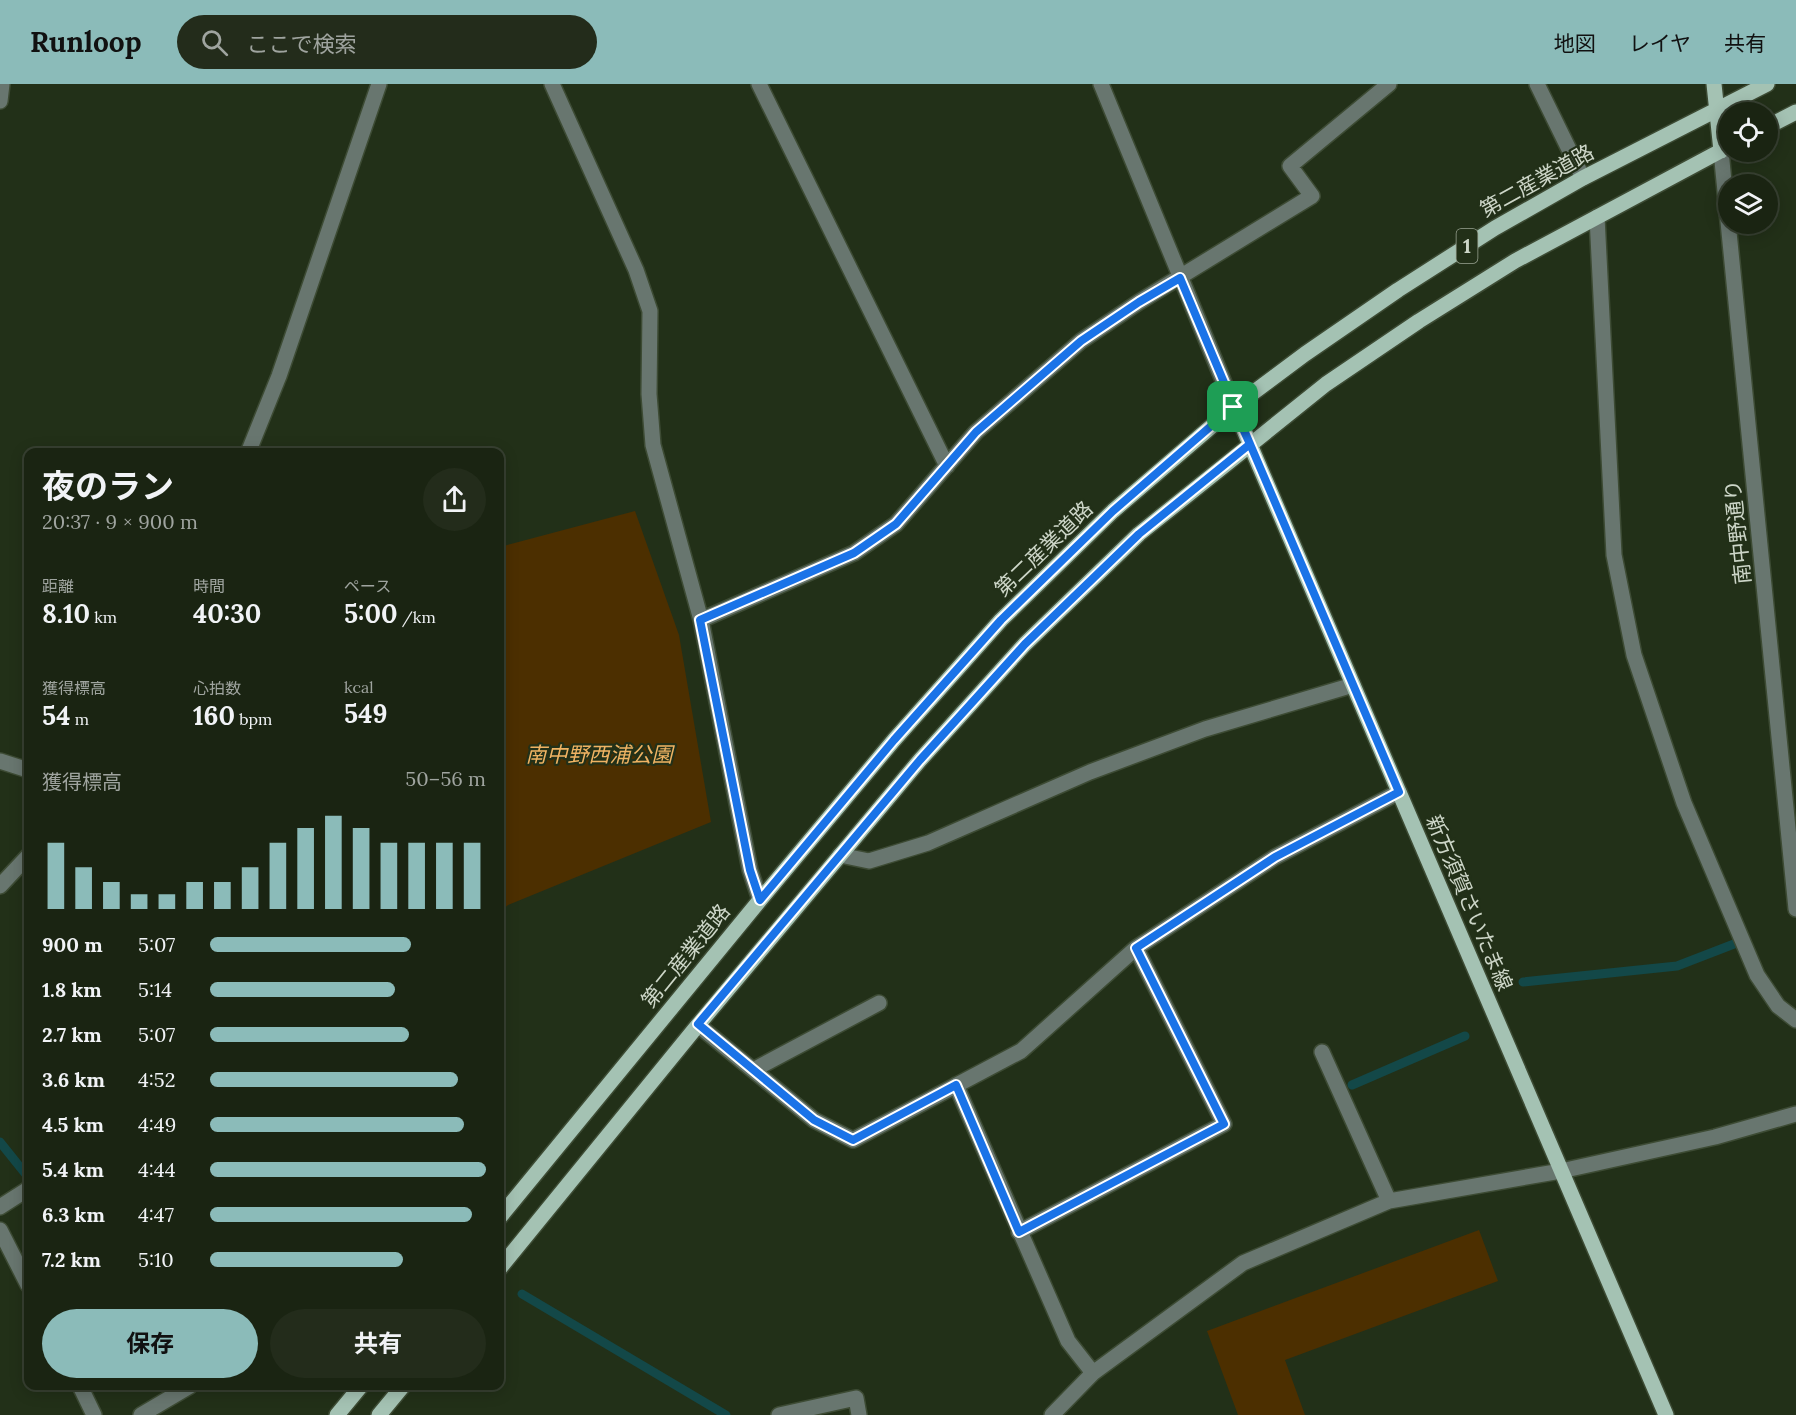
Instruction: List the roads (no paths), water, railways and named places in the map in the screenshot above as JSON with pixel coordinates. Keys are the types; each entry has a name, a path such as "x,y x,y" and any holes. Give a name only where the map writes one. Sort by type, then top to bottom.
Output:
{"main road":[{"path":"1713,84 1718,120"},
{"name":"第二産業道路","path":"504,1212 894,740 1001,620 1113,511 1233,407 1398,290 1495,228 1583,178 1767,84"},
{"path":"1778,121 1796,112"},
{"name":"1","path":"504,1263 698,1024 920,760 1025,644 1139,534 1326,384 1419,321 1515,261 1718,152"},
{"name":"新方須賀さいたま線","path":"1233,407 1666,1415"},
{"path":"337,1415 358,1390"},
{"path":"379,1415 400,1390"}],"street":[{"path":"0,101 2,84"},
{"path":"250,448 279,376 379,84"},
{"path":"552,84 636,270 650,311 649,394 653,445 700,620 750,870 760,900"},
{"path":"759,84 947,466"},
{"path":"1101,84 1233,407"},
{"path":"700,620 854,553 896,524 976,432 1081,341 1139,302 1312,196 1290,166 1389,84"},
{"path":"1537,84 1583,178"},
{"name":"南中野通り","path":"1725,162 1789,768 1796,909"},
{"path":"1597,217 1614,555 1634,655 1684,803 1757,975 1778,1006 1796,1020"},
{"path":"840,855 869,861 928,843 1090,772 1173,740 1353,685"},
{"path":"0,761 24,769"},
{"path":"698,1024 814,1120 853,1140 1021,1051 1136,948 1275,857 1399,792"},
{"path":"0,885 24,860"},
{"path":"1019,1232 1224,1124 1136,948"},
{"path":"753,1070 879,1003"},
{"path":"1322,1053 1389,1201"},
{"path":"956,1085 1068,1341 1093,1373"},
{"path":"1052,1415 1093,1373 1243,1263 1389,1201 1561,1171 1715,1137 1796,1114"},
{"path":"0,1207 24,1192"},
{"path":"0,1230 24,1277"},
{"path":"82,1390 94,1415"},
{"path":"141,1415 183,1390"},
{"path":"779,1415 856,1398 859,1415"}],"waterway":[{"path":"1523,982 1677,966 1734,944"},
{"path":"1352,1085 1465,1036"},
{"path":"0,1142 24,1172"},
{"path":"522,1294 726,1415"}],"park label":[{"name":"南中野西浦公園","path":"599,755"}]}
